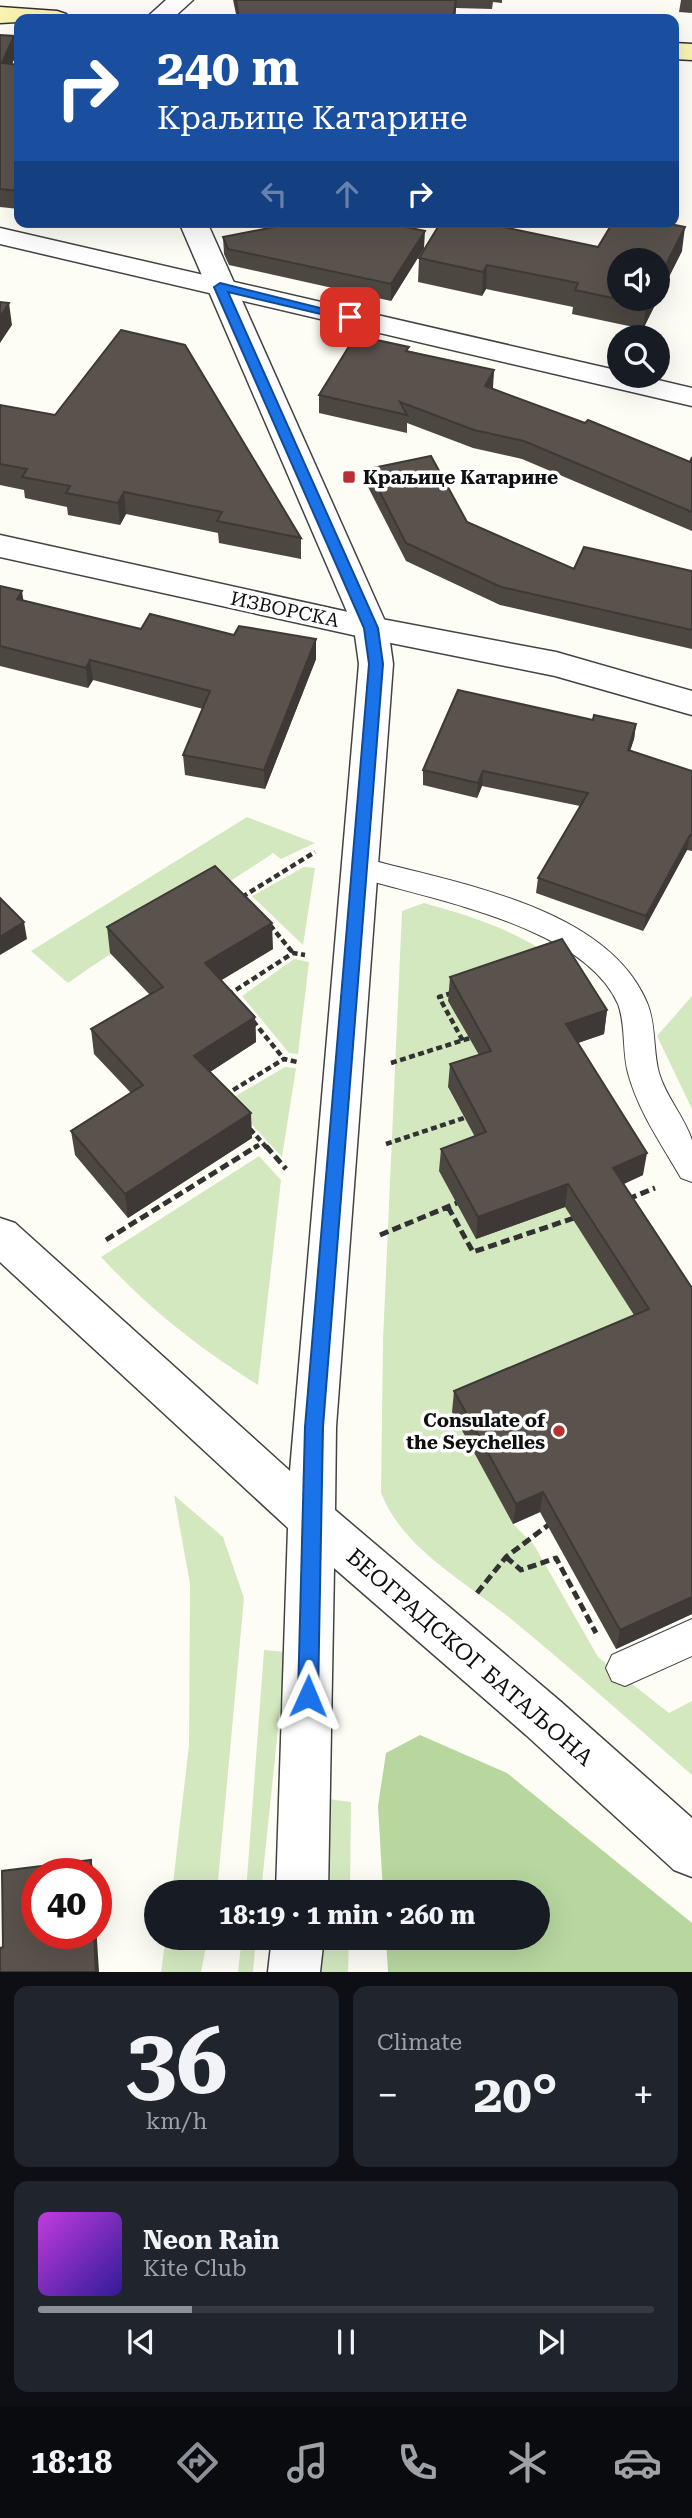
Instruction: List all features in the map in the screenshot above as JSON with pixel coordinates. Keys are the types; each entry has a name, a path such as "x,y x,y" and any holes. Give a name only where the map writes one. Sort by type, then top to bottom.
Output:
{"street":[{"path":"164,14 181,0"},
{"path":"195,228 371,628 376,664 314,1427 302,1880"},
{"path":"0,236 692,397"},
{"name":"ИЗВОРСКА","path":"0,546 371,628 556,664 692,703"},
{"name":"БЕОГРАДСКОГ БАТАЉОНА","path":"0,1236 311,1519 543,1718 692,1852"},
{"path":"294,1972 297,1950"}],"lane":[{"path":"360,869 513,911 558,929 601,959 633,1003 644,1073 655,1102 692,1169"},
{"path":"625,1668 692,1637"}],"path":[{"path":"237,900 325,845"},
{"path":"244,895 253,905"},
{"path":"269,924 293,953 317,958"},
{"path":"218,1001 293,953"},
{"path":"463,1041 439,997 466,988"},
{"path":"230,993 238,1003"},
{"path":"245,1012 284,1059 304,1063"},
{"path":"381,1066 470,1038"},
{"path":"229,1106 218,1099 284,1059"},
{"path":"377,1147 464,1118"},
{"path":"246,1125 289,1173"},
{"path":"106,1240 262,1143"},
{"path":"615,1204 663,1185"},
{"path":"374,1237 457,1203"},
{"path":"447,1207 474,1252 590,1213"},
{"path":"468,1604 506,1557 547,1524 559,1519"},
{"path":"506,1557 521,1570 556,1558 607,1653 625,1668"}],"green space":[{"path":"247,817 315,843 281,859 273,853 68,983 31,951"},
{"path":"304,867 315,868 303,945 252,896"},
{"path":"424,903 495,926 528,942 560,963 491,1073 448,1088 485,1155 607,1191 692,1318 513,1524 534,1545 598,1657 669,1713 692,1701 692,1775 530,1634 418,1546 391,1513 381,1493 383,1340 402,911"},
{"path":"294,959 309,962 298,1054 289,1053 242,996"},
{"path":"692,996 692,1109 657,1036"},
{"path":"285,1067 296,1068 282,1157 229,1100"},
{"path":"259,1156 281,1180 258,1385 175,1327 101,1257"},
{"path":"174,1495 223,1537 244,1598 218,1880 173,1880 189,1745 190,1584"},
{"path":"264,1650 286,1652 262,1880 247,1880"},
{"path":"420,1735 507,1773 692,1923 692,1972 388,1972 387,1950 550,1950 550,1880 382,1880 378,1806 386,1753"},
{"path":"329,1799 351,1802 350,1880 325,1880"},
{"path":"164,1950 205,1950 201,1972 161,1972"},
{"path":"241,1950 255,1950 253,1972 238,1972"},
{"path":"321,1950 349,1950 348,1972 320,1972"}],"building":[{"path":"236,0 456,0 454,14 238,14"},
{"path":"0,35 14,36 2,63 14,64 14,190 0,189"},
{"path":"685,227 670,256 670,248 607,248 607,297 575,290 578,283 487,265 483,272 419,258 437,228 508,228 598,247 609,228"},
{"path":"269,228 411,228 425,231 391,284 228,249 223,237"},
{"path":"0,302 9,303 0,317"},
{"path":"121,330 185,345 301,538 217,521 222,512 124,492 118,503 66,493 70,486 22,477 27,469 0,464 0,405 55,415"},
{"path":"359,330 363,337 409,347 406,351 494,370 485,386 585,423 588,420 690,462 692,457 692,512 524,441 474,430 400,402 407,415 319,395"},
{"path":"431,456 467,522 574,569 584,547 692,571 692,630 501,587 406,543 368,469"},
{"path":"0,586 22,591 17,599 141,629 150,614 234,635 239,626 316,639 264,770 183,755 210,691 90,660 86,668 0,646"},
{"path":"458,690 593,720 594,715 636,724 628,750 692,771 692,836 690,835 646,916 538,878 588,793 483,771 478,783 423,770"},
{"path":"215,866 272,923 205,963 255,1017 194,1056 251,1113 125,1194 71,1131 143,1085 91,1029 163,987 107,927"},
{"path":"0,898 24,922 0,937"},
{"path":"562,939 607,1010 566,1024 647,1153 613,1168 692,1288 692,1597 620,1630 543,1492 516,1504 454,1391 649,1309 568,1184 478,1217 441,1149 486,1132 450,1064 491,1051 450,977"},
{"path":"21,1869 21,1949 95,1949 96,1972 0,1972 0,1948 3,1947 2,1871"}],"place":[{"name":"Краљице Катарине","path":"349,477"},
{"name":"Consulate of the Seychelles","path":"559,1431"}],"route":[{"path":"308,1696 314,1427 376,664 371,628 220,287 350,317"}]}
